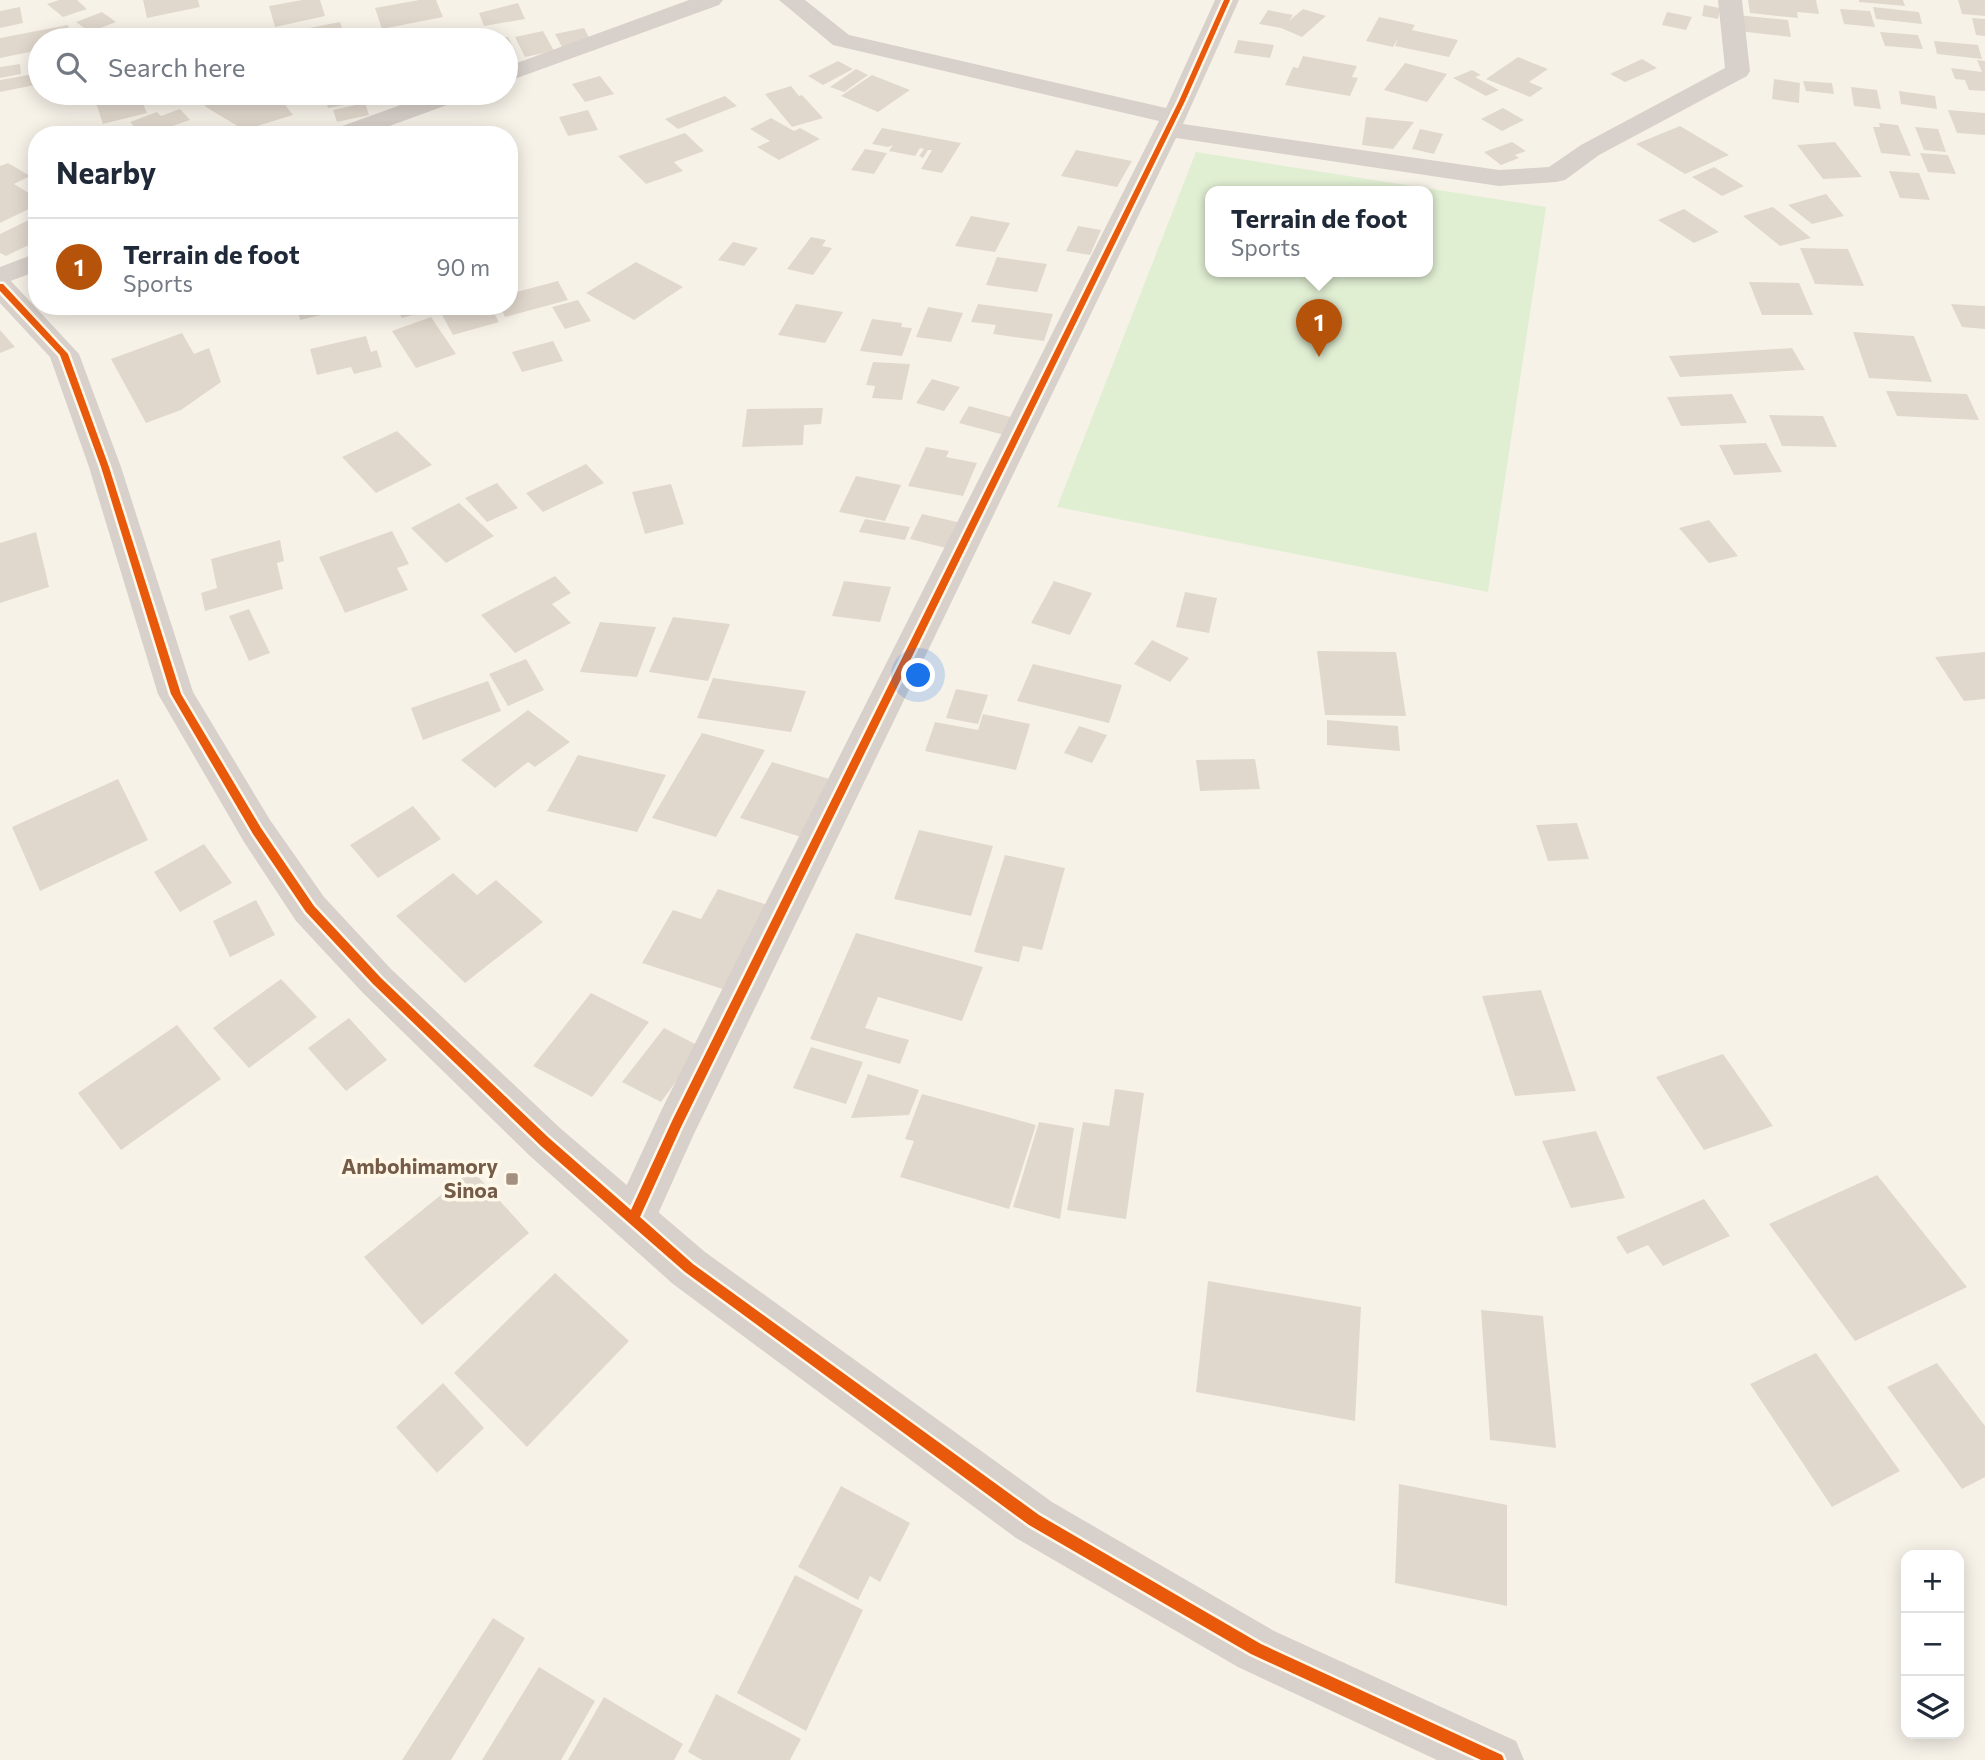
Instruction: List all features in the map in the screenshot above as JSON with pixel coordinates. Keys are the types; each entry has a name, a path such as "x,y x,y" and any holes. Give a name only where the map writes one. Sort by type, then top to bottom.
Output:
{"street":[{"path":"518,70 663,7 711,0"},
{"path":"791,0 841,40 1170,123 1499,178 1556,174 1590,150 1738,71 1730,0"},
{"path":"633,1219 702,1073 1170,123 1227,0"},
{"path":"365,126 424,105"},
{"path":"0,277 28,265"},
{"path":"0,286 64,354 106,467 176,694 257,831 310,909 377,981 545,1142 689,1268 1034,1520 1256,1649 1497,1760"}],"green space":[{"path":"1196,152 1412,186 1205,186 1205,277 1433,277 1433,189 1546,207 1488,592 1057,507"}],"building":[{"path":"59,0 77,0 87,9 63,17 47,4"},
{"path":"143,0 198,0 200,7 147,18"},
{"path":"302,0 320,0 325,16 275,27 269,6"},
{"path":"419,0 436,0 443,17 382,28 375,8"},
{"path":"1748,0 1816,0 1819,14 1797,12 1798,18 1750,13"},
{"path":"1903,0 1905,6 1859,2"},
{"path":"1958,0 1985,0 1985,16 1962,14"},
{"path":"518,3 525,19 484,26 479,13"},
{"path":"1704,5 1720,8 1718,19 1702,16"},
{"path":"20,7 23,23 0,28 0,11"},
{"path":"1873,7 1919,12 1922,24 1876,19"},
{"path":"1303,9 1326,16 1302,37 1281,28 1259,24 1268,10 1293,15 1289,21"},
{"path":"1840,9 1870,11 1875,27 1844,24"},
{"path":"102,12 116,22 100,28 84,28 76,22"},
{"path":"1667,12 1692,17 1686,30 1662,25"},
{"path":"1736,15 1788,20 1791,37 1738,31"},
{"path":"1379,17 1415,25 1412,30 1458,40 1449,57 1395,46 1398,38 1393,47 1366,41"},
{"path":"1972,18 1985,19 1985,36 1976,35"},
{"path":"340,22 342,28 309,28"},
{"path":"584,28 591,41 562,47 555,34"},
{"path":"543,31 554,51 525,57 518,43 518,36"},
{"path":"1880,32 1918,35 1923,49 1885,46"},
{"path":"28,33 28,52 0,58 0,38"},
{"path":"1238,40 1274,45 1270,58 1234,53"},
{"path":"1934,41 1978,45 1982,59 1937,54"},
{"path":"1303,56 1357,66 1352,77 1358,78 1350,96 1285,85 1293,67 1298,68"},
{"path":"1518,57 1548,69 1529,82 1543,88 1530,97 1486,79"},
{"path":"1642,59 1657,68 1625,82 1610,74"},
{"path":"1977,60 1985,61 1985,91 1969,90 1965,80 1955,79 1951,68 1982,72"},
{"path":"838,61 853,69 823,85 808,76"},
{"path":"1405,63 1447,74 1427,102 1384,90"},
{"path":"20,64 21,74 0,78 0,67"},
{"path":"856,69 868,75 844,92 830,87"},
{"path":"1472,70 1481,75 1475,77 1499,90 1486,96 1453,78"},
{"path":"28,75 28,86 0,92 0,80"},
{"path":"872,75 910,90 878,112 841,96"},
{"path":"600,76 614,94 585,102 572,84"},
{"path":"1774,79 1800,83 1799,103 1772,99"},
{"path":"1803,81 1832,83 1834,94 1806,91"},
{"path":"791,86 823,118 792,127 765,94"},
{"path":"1851,87 1877,90 1881,109 1854,106"},
{"path":"1899,91 1935,96 1937,109 1901,104"},
{"path":"725,96 737,106 678,129 665,119"},
{"path":"97,105 143,105 147,113 103,124"},
{"path":"205,105 285,105 293,115 257,126 237,126"},
{"path":"366,105 369,115 337,122 333,110"},
{"path":"1503,108 1524,120 1502,131 1481,119"},
{"path":"180,109 190,120 172,126 133,126 130,122 157,112 161,116"},
{"path":"588,110 598,130 568,136 559,117"},
{"path":"1948,110 1985,113 1985,135 1957,133"},
{"path":"1366,117 1414,122 1393,149 1362,145"},
{"path":"771,118 794,131 800,128 820,139 779,160 757,147 770,141 750,129"},
{"path":"1879,123 1898,125 1911,156 1881,153 1873,127 1880,127"},
{"path":"1680,126 1729,155 1685,174 1636,144"},
{"path":"1915,127 1938,129 1946,152 1924,150"},
{"path":"882,128 961,143 942,173 921,169 932,150 928,150 923,158 919,156 924,149 920,148 915,156 889,151 893,145 888,147 872,144"},
{"path":"1420,129 1443,134 1434,154 1412,149"},
{"path":"685,133 704,151 674,162 683,171 646,184 618,156"},
{"path":"1512,142 1526,151 1515,155 1519,158 1501,165 1484,152"},
{"path":"1835,142 1862,177 1823,179 1797,145"},
{"path":"865,149 887,153 874,174 851,170"},
{"path":"1076,150 1132,161 1117,187 1061,176"},
{"path":"1920,153 1948,155 1956,174 1928,172"},
{"path":"8,163 28,175 14,184 28,193 28,209 0,223 0,166"},
{"path":"1714,167 1744,186 1722,196 1692,177"},
{"path":"1889,171 1919,173 1930,200 1900,198"},
{"path":"1826,194 1844,216 1812,224 1788,205"},
{"path":"1773,207 1811,238 1780,246 1743,216"},
{"path":"1684,209 1719,232 1694,243 1658,220"},
{"path":"971,216 1010,223 995,252 955,246"},
{"path":"28,220 28,245 6,256 0,253 0,234"},
{"path":"1078,226 1101,230 1090,255 1066,251"},
{"path":"811,237 826,240 822,246 832,248 813,275 787,269"},
{"path":"733,242 758,248 744,266 718,260"},
{"path":"1800,248 1848,249 1864,286 1815,284"},
{"path":"997,257 1047,264 1037,292 986,285"},
{"path":"636,262 683,287 634,320 586,293"},
{"path":"558,281 568,300 518,313 518,292"},
{"path":"1749,282 1799,283 1813,315 1762,315"},
{"path":"578,300 591,321 565,329 552,307"},
{"path":"796,304 843,312 825,343 778,335"},
{"path":"978,304 1053,314 1044,341 993,334 996,325 971,322"},
{"path":"1951,304 1985,306 1985,329 1962,327"},
{"path":"928,307 963,313 951,342 916,337"},
{"path":"299,315 321,315 300,320"},
{"path":"442,315 495,315 499,322 453,335"},
{"path":"431,317 456,354 416,368 392,331"},
{"path":"872,319 902,323 901,327 912,328 902,356 860,351"},
{"path":"0,330 15,347 0,353"},
{"path":"1853,332 1914,336 1932,382 1869,378"},
{"path":"182,333 194,354 209,348 221,382 181,410 146,423 111,359"},
{"path":"366,336 371,352 377,350 382,367 354,374 351,367 317,375 310,349"},
{"path":"553,341 563,361 522,372 512,352"},
{"path":"1792,348 1805,370 1680,377 1669,356"},
{"path":"873,362 910,364 902,400 872,398 875,386 866,385"},
{"path":"932,379 960,387 944,411 916,403"},
{"path":"1886,391 1967,394 1979,420 1897,416"},
{"path":"1732,394 1747,423 1681,426 1667,397"},
{"path":"969,406 1018,419 1008,436 959,423"},
{"path":"823,408 821,424 804,425 803,445 742,447 747,409"},
{"path":"1769,415 1823,416 1837,447 1782,446"},
{"path":"397,431 432,465 376,493 342,457"},
{"path":"1766,443 1782,472 1734,475 1719,445"},
{"path":"926,447 949,451 946,457 977,463 963,496 908,486"},
{"path":"586,464 604,483 543,512 526,493"},
{"path":"856,476 901,485 885,521 839,512"},
{"path":"497,483 518,508 487,522 465,498"},
{"path":"671,484 684,524 645,534 632,492"},
{"path":"459,503 494,536 446,563 411,528"},
{"path":"922,514 966,524 954,550 910,539"},
{"path":"865,519 910,527 905,540 859,532"},
{"path":"1709,520 1738,556 1709,563 1679,528"},
{"path":"392,531 409,564 397,568 408,590 345,613 319,557"},
{"path":"36,532 49,587 0,603 0,543"},
{"path":"280,540 284,561 277,563 283,589 205,611 201,593 217,588 211,559"},
{"path":"555,576 571,593 552,604 571,623 515,653 481,615"},
{"path":"844,581 891,587 880,622 832,616"},
{"path":"1054,581 1092,593 1070,635 1031,623"},
{"path":"1185,592 1217,598 1209,633 1176,627"},
{"path":"249,609 270,653 249,661 229,616"},
{"path":"673,617 730,624 708,681 649,672"},
{"path":"600,622 656,627 637,677 580,672"},
{"path":"1152,640 1189,658 1170,682 1134,664"},
{"path":"1317,651 1396,652 1406,716 1325,715"},
{"path":"1985,652 1985,699 1964,701 1935,657"},
{"path":"526,659 544,690 508,706 489,674"},
{"path":"1033,664 1122,685 1109,723 1017,701"},
{"path":"713,678 806,691 791,732 697,718"},
{"path":"488,681 501,711 423,740 411,708"},
{"path":"956,689 988,695 978,724 946,718"},
{"path":"528,710 570,742 535,767 528,762 495,788 461,760"},
{"path":"983,714 1030,724 1016,770 925,751 935,722 978,730"},
{"path":"1327,720 1398,726 1400,751 1327,745"},
{"path":"1079,726 1107,735 1092,763 1064,753"},
{"path":"702,733 765,750 716,837 652,818"},
{"path":"578,755 666,775 637,832 547,811"},
{"path":"1255,759 1260,789 1200,791 1196,760"},
{"path":"772,762 843,783 811,840 740,818"},
{"path":"118,779 148,840 40,891 12,827"},
{"path":"413,806 441,839 378,878 350,845"},
{"path":"1577,823 1589,859 1548,861 1536,825"},
{"path":"919,830 993,846 971,916 894,899"},
{"path":"204,844 232,883 180,912 154,872"},
{"path":"1005,855 1065,868 1042,950 1023,946 1019,962 974,952"},
{"path":"453,873 477,895 496,880 543,922 465,983 396,916"},
{"path":"718,889 774,907 729,991 642,963 673,910 701,919"},
{"path":"256,900 275,935 230,957 213,921"},
{"path":"856,933 983,967 962,1021 878,997 865,1028 909,1040 900,1064 810,1039"},
{"path":"281,979 317,1017 249,1068 213,1028"},
{"path":"1541,990 1576,1091 1515,1096 1482,996"},
{"path":"591,993 649,1022 592,1097 533,1066"},
{"path":"349,1018 387,1060 346,1091 308,1048"},
{"path":"177,1025 221,1079 121,1150 78,1093"},
{"path":"664,1028 701,1047 661,1102 622,1082"},
{"path":"811,1047 863,1062 846,1104 793,1088"},
{"path":"1723,1054 1773,1126 1704,1150 1656,1077"},
{"path":"868,1074 919,1090 909,1115 851,1118"},
{"path":"1115,1089 1144,1093 1126,1219 1067,1210 1083,1122 1109,1126"},
{"path":"922,1094 1036,1125 1009,1209 900,1177 914,1141 905,1139"},
{"path":"1039,1122 1074,1128 1060,1219 1013,1207"},
{"path":"1596,1131 1625,1198 1571,1208 1542,1141"},
{"path":"472,1170 529,1233 422,1325 364,1257"},
{"path":"1877,1175 1967,1287 1855,1341 1769,1224"},
{"path":"1704,1199 1730,1236 1663,1266 1648,1245 1627,1254 1616,1237"},
{"path":"555,1273 629,1341 527,1447 454,1373"},
{"path":"1208,1281 1361,1307 1355,1421 1196,1392"},
{"path":"1481,1310 1543,1316 1556,1448 1490,1440"},
{"path":"1816,1353 1900,1471 1832,1507 1750,1384"},
{"path":"1937,1363 1985,1426 1985,1477 1962,1489 1887,1387"},
{"path":"443,1383 484,1428 437,1473 396,1427"},
{"path":"1399,1484 1507,1505 1507,1606 1395,1583"},
{"path":"841,1486 910,1523 880,1582 870,1576 858,1600 798,1567"},
{"path":"795,1575 863,1610 806,1731 737,1693"},
{"path":"493,1618 525,1638 451,1760 402,1760"},
{"path":"539,1667 595,1701 561,1760 482,1760"},
{"path":"716,1694 801,1739 790,1760 702,1760 688,1752"},
{"path":"604,1697 683,1744 674,1760 568,1760"}],"cycle path":[{"path":"633,1219 677,1123 1182,101 1227,0"},
{"path":"0,286 64,354 105,467 176,694 257,831 310,909 377,981 545,1142 689,1268 1034,1520 1256,1649 1497,1760"}],"place":[{"name":"Terrain de foot","path":"1319,357"},
{"name":"Ambohimamory Sinoa","path":"512,1179"}]}
